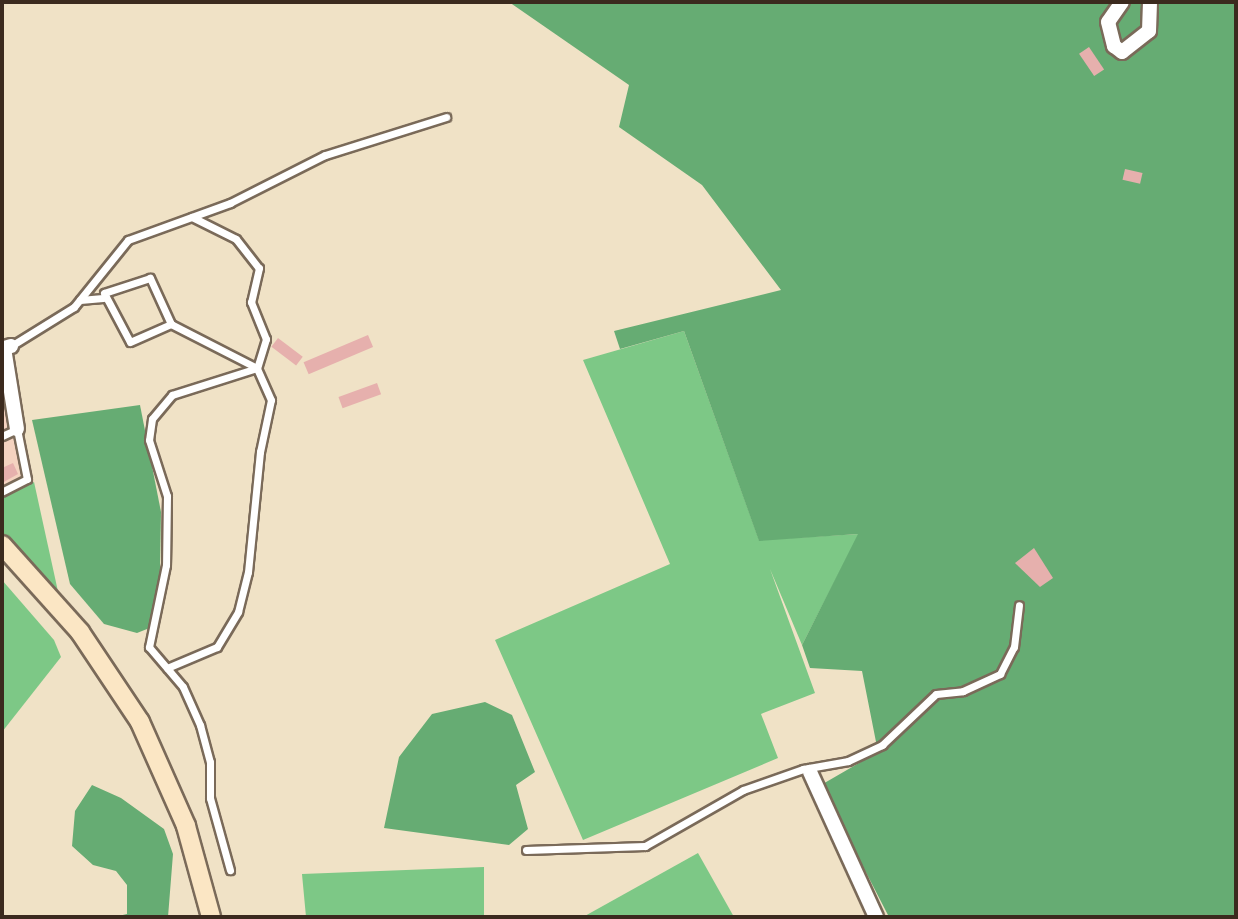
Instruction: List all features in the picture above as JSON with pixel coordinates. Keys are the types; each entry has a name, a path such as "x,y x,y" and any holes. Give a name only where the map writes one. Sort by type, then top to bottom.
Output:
{"main road":[{"path":"2,545 80,632 134,712 178,803 211,917"}],"street":[{"path":"1122,2 1108,22 1114,46 1122,52 1149,31 1150,2"},
{"path":"6,344 17,429"},
{"path":"810,772 876,917"}],"lane":[{"path":"6,344 80,300 108,259 128,240 230,203 325,155 446,117"},
{"path":"192,217 236,239 259,268 251,302 266,339 257,368"},
{"path":"167,668 217,647 238,612 271,400 257,368 171,324 150,278 105,291 103,298 130,342 171,324"},
{"path":"80,300 103,298"},
{"path":"230,870 210,798 210,762 200,725 183,687 149,647 165,586 167,496 149,440 152,419 172,395 257,368"},
{"path":"2,436 17,429 27,479 2,492"},
{"path":"526,850 645,846 743,790 803,769 810,772 882,745 936,694 988,684 1000,674 1014,647 1019,605"}],"shaded area":[{"path":"2,362 34,482 2,498"}],"green space":[{"path":"509,2 1236,2 1236,917 889,917 821,785 878,752 862,671 810,668 802,645 858,534 759,541 684,331 620,349 614,331 781,290 702,185 619,127 629,85"},
{"path":"684,331 759,540 859,534 802,645 770,569 815,693 761,714 778,758 583,840 495,640 670,564 583,360"},
{"path":"140,405 161,512 160,570 152,627 137,633 104,624 70,584 32,420"},
{"path":"34,482 59,596 2,534 2,498"},
{"path":"2,580 54,640 61,657 2,732"},
{"path":"485,702 512,715 535,772 516,785 528,829 509,845 384,828 399,757 432,714"},
{"path":"92,785 121,798 164,829 173,854 168,917 114,917 127,914 127,885 116,871 93,865 72,846 75,811"},
{"path":"698,853 734,917 583,917"},
{"path":"484,867 484,917 306,917 302,874"}],"building":[{"path":"1089,47 1104,69 1094,76 1079,54"},
{"path":"1125,169 1143,173 1140,184 1123,180"},
{"path":"368,335 373,347 309,374 304,362"},
{"path":"278,338 303,357 296,365 271,347"},
{"path":"377,383 381,394 343,408 338,397"},
{"path":"13,463 18,474 2,483 2,468"},
{"path":"1034,548 1053,578 1040,587 1015,563"}]}
